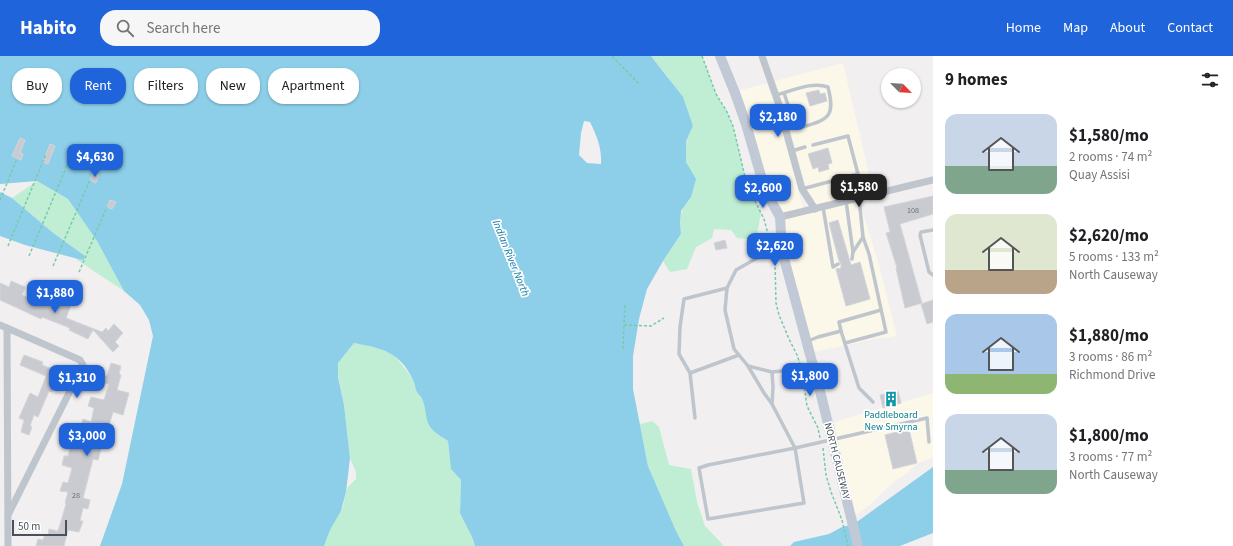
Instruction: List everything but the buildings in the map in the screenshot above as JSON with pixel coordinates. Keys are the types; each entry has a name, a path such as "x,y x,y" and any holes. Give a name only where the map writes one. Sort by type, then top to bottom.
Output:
{"main road":[{"name":"NORTH CAUSEWAY","path":"720,56 744,118 765,190 780,217 778,252 807,341 858,546"}],"street":[{"path":"762,56 776,95 802,188 819,208"},
{"path":"780,217 933,180"},
{"path":"0,325 80,360 83,365 8,516"},
{"path":"7,328 8,546"}],"lane":[{"path":"776,95 811,86 821,84 828,87 832,102 831,111 825,119 802,127 794,123 784,93"},
{"path":"813,145 848,136 858,174 871,196"},
{"path":"792,151 805,147"},
{"path":"802,188 858,174"},
{"path":"845,344 886,332 864,237 859,198"},
{"path":"846,201 852,259"},
{"path":"819,208 833,267 838,264"},
{"path":"933,230 921,232 920,235 928,272 933,275"},
{"path":"852,252 864,237"},
{"path":"778,252 757,258 736,270 727,288 726,310 734,349 748,366 772,404 795,448 804,503 708,519 699,468 795,448 927,418 929,442"},
{"path":"695,418 690,373 679,354 680,327 684,299 727,288"},
{"path":"873,402 859,388 839,322 881,310"},
{"path":"807,341 841,331"},
{"path":"690,373 739,355"},
{"path":"748,366 772,372 801,369 813,366"},
{"path":"772,372 772,404"}],"path":[{"path":"612,56 640,85"},
{"path":"702,56 716,94 727,112 733,126 748,185 778,252 775,285 776,303 789,339 797,355 801,369 807,406 818,428 826,475 842,520 848,546"},
{"path":"29,256 76,144"},
{"path":"8,246 46,154"},
{"path":"0,200 17,159"},
{"path":"53,266 90,180"},
{"path":"79,272 107,207"},
{"path":"623,348 625,305"},
{"path":"624,325 651,326 664,318"}],"shaded area":[{"path":"843,63 871,182 855,186 879,265 897,336 874,339 814,352 738,91 767,83 805,214 813,213 775,81"},
{"path":"933,393 933,458 918,463 906,474 891,484 870,505 855,516 834,422"}],"green space":[{"path":"651,56 702,56 716,94 727,112 733,126 747,185 761,213 757,235 748,239 737,238 731,230 714,229 712,238 696,247 687,269 670,272 663,261 681,234 681,214 691,197 686,162 686,141 693,126 668,77"},
{"path":"37,181 68,199 97,241 124,291 76,259 84,259 85,256 52,232 12,198"},
{"path":"354,343 374,346 395,356 414,382 415,387 422,397 428,422 432,429 448,441 451,469 461,480 460,513 466,523 475,546 324,546 330,530 343,507 348,487 356,479 356,472 350,458 344,405 337,370 338,363"},
{"path":"652,421 659,427 669,465 691,469 697,502 705,526 724,546 684,546 648,466 640,424"}],"water":[{"name":"Indian River North","path":"0,56 651,56 683,97 693,126 686,141 686,162 696,179 691,197 681,211 681,234 647,289 639,319 633,356 633,389 648,466 684,546 475,546 460,513 461,480 451,469 448,441 429,426 423,402 408,371 396,357 389,353 373,347 354,343 338,363 338,377 344,405 350,458 346,492 341,511 330,530 324,546 100,546 122,484 153,336 149,320 140,305 124,291 97,241 68,199 37,181 0,184","holes":["584,121 590,122 595,132 601,153 601,164 587,163 579,155 581,133"]},
{"path":"0,192 12,198 52,232 85,256 84,259 82,260 25,245 0,236"},
{"path":"933,467 933,533 900,546 790,546 794,542 829,534 842,527 854,524"}],"place":[{"name":"Paddleboard New Smyrna","path":"891,399"}]}
